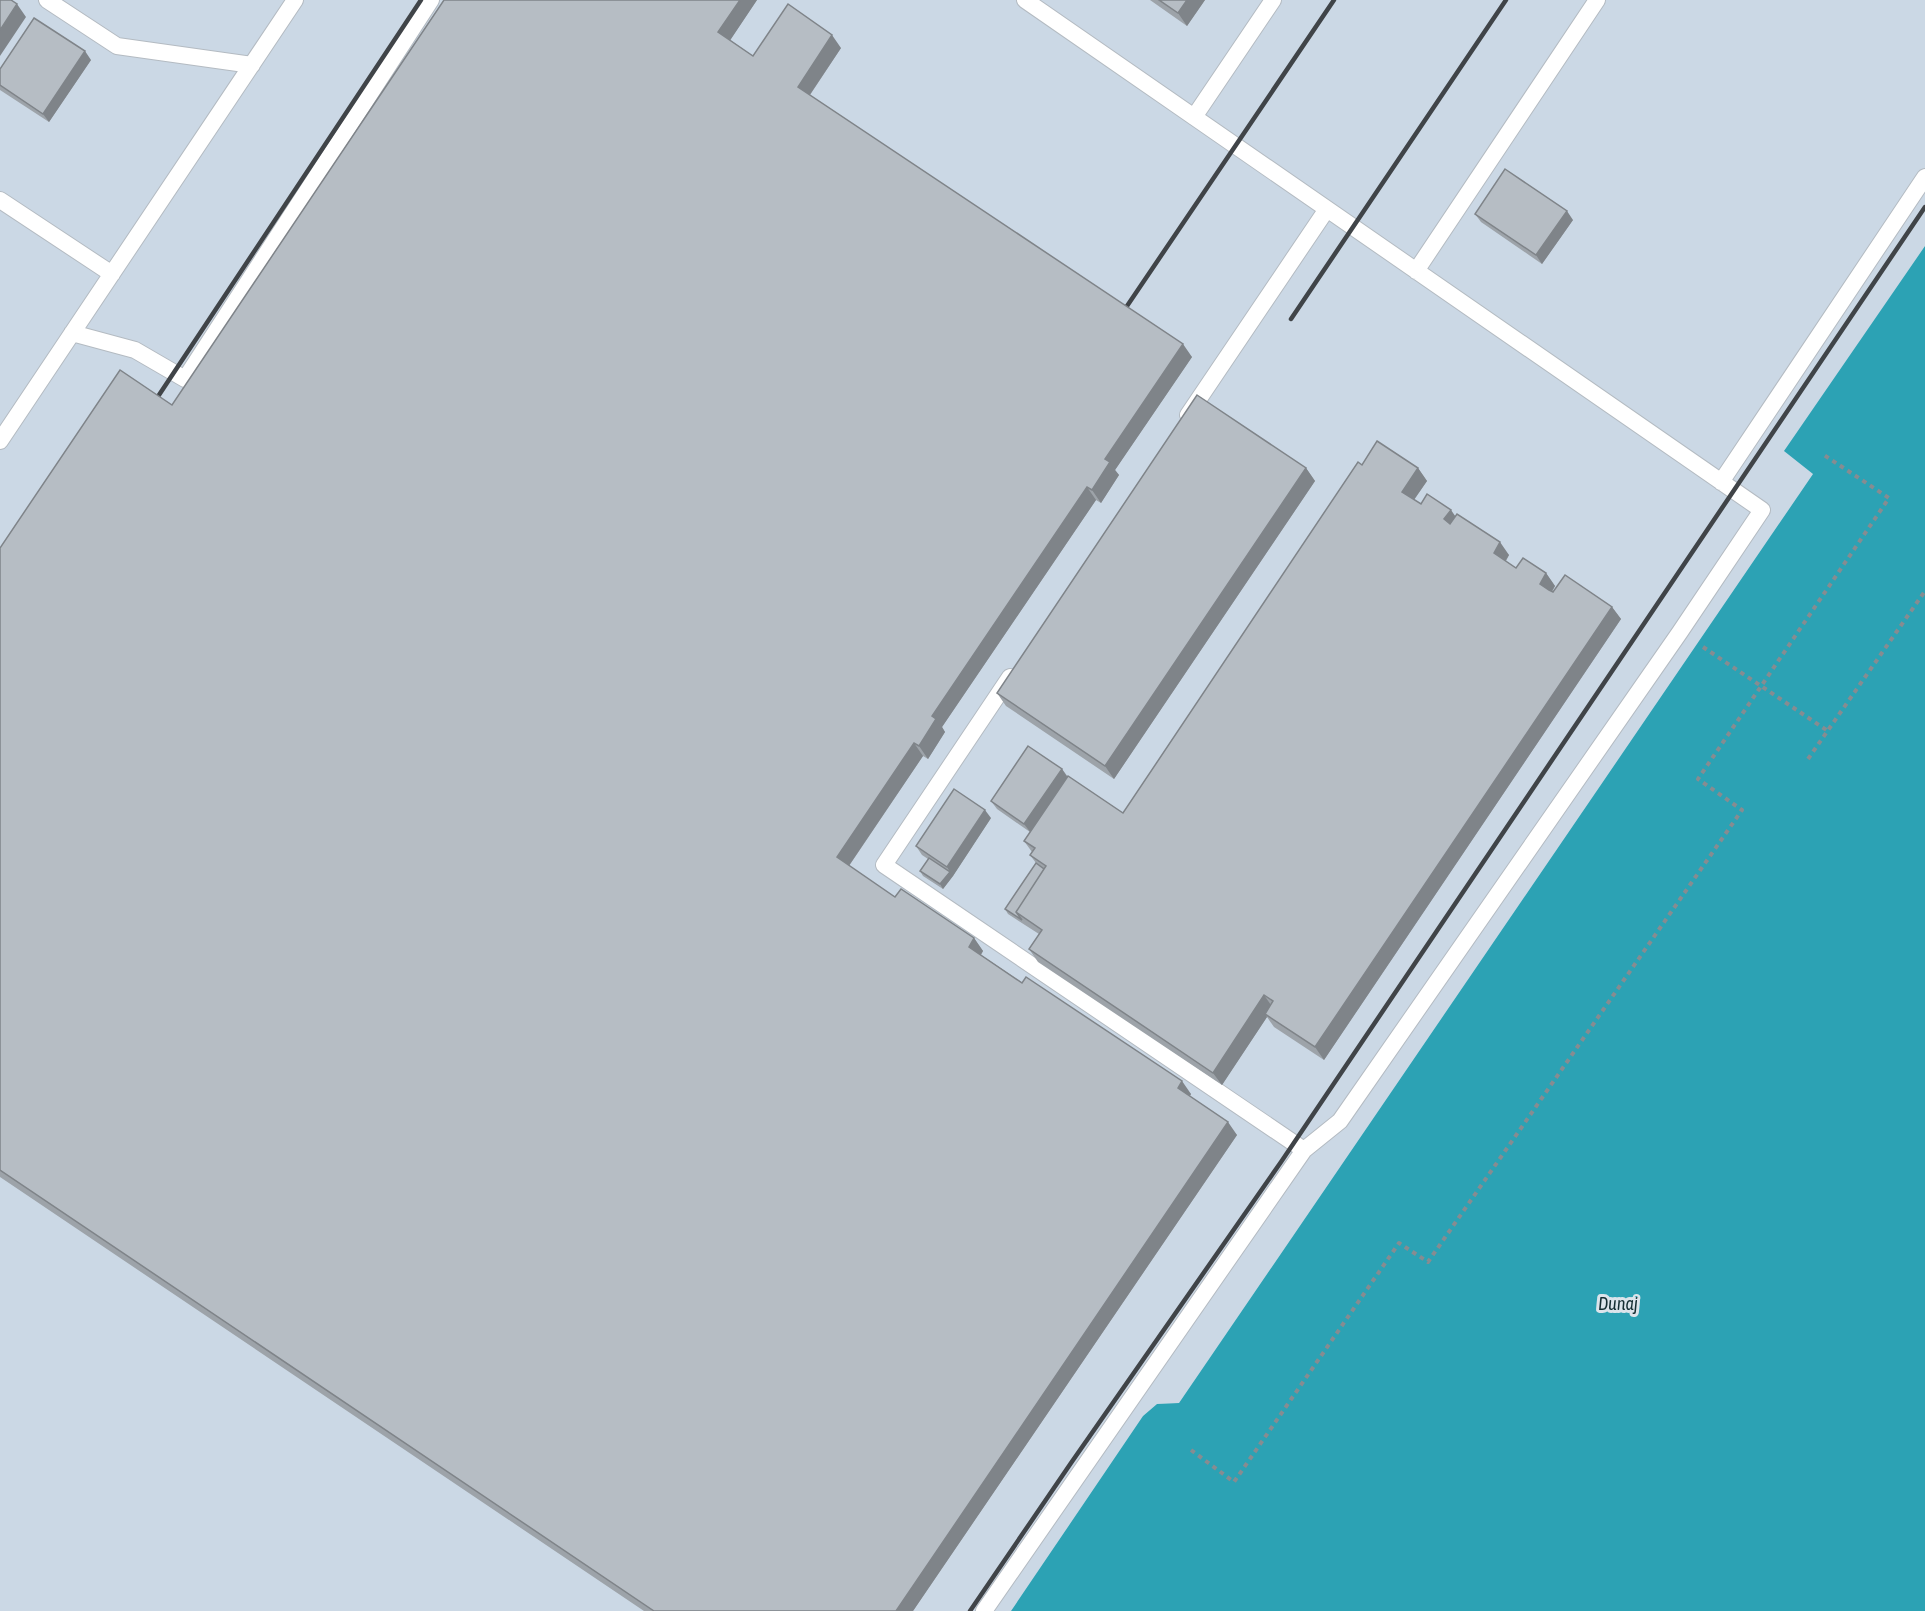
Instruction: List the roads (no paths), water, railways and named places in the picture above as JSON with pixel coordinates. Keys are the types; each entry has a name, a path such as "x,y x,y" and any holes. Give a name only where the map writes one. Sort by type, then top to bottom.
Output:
{"lane":[{"path":"47,0 117,46 252,65"},
{"path":"0,441 296,0"},
{"path":"72,333 135,350 185,379 431,0"},
{"path":"984,1611 1304,1150 1341,1121 1762,510 1025,0"},
{"path":"1194,117 1273,0"},
{"path":"1416,271 1597,0"},
{"path":"1721,482 1925,177"},
{"path":"0,200 111,274"},
{"path":"1179,428 1327,209"},
{"path":"1021,661 884,865 1304,1150"}],"water":[{"name":"Dunaj","path":"1925,246 1925,1611 1011,1611 1143,1416 1157,1404 1179,1403 1813,474 1784,451"}],"railway":[{"path":"157,398 421,0"},
{"path":"1125,309 1334,0"},
{"path":"1291,319 1506,0"},
{"path":"970,1611 1281,1162 1925,207"}]}
